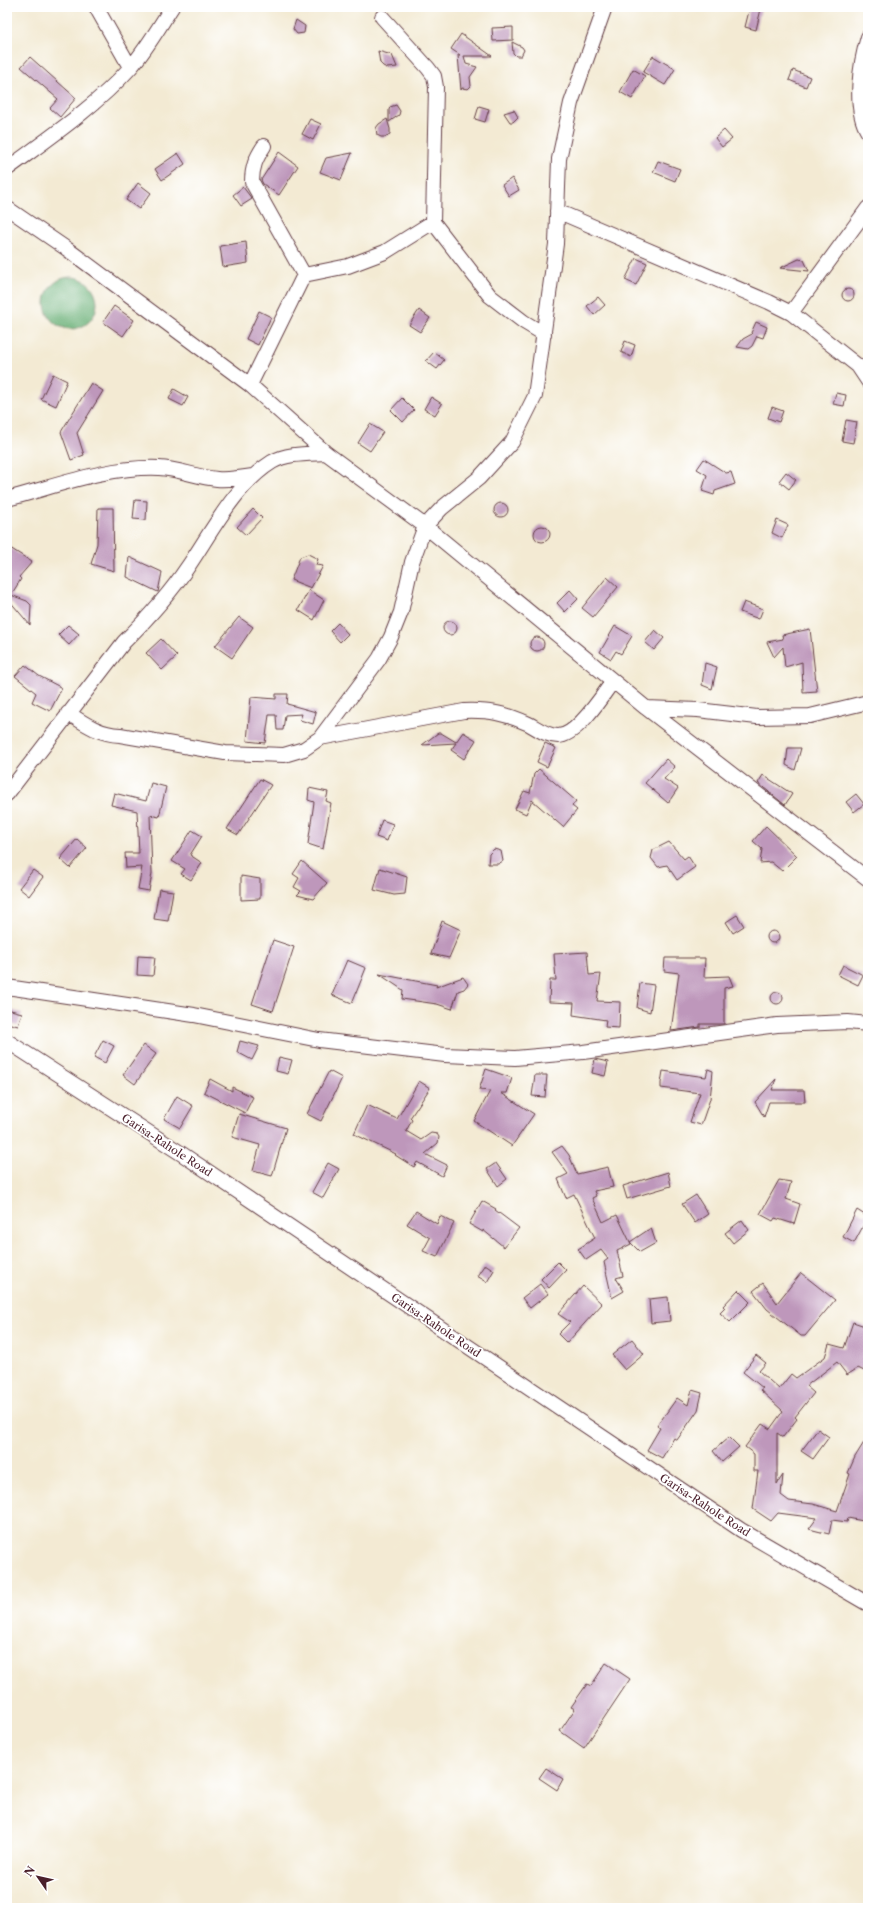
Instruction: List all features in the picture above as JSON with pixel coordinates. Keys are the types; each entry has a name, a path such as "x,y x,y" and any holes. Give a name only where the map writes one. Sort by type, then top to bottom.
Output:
{"street":[{"path":"96,7 130,68"},
{"path":"7,169 58,132 104,93 130,68 172,7"},
{"path":"68,713 93,729 107,734 225,754 284,755 304,749 320,738 379,659 391,637 401,612 412,562 425,526 442,508 479,478 512,442 535,396 556,244 559,159 571,103 605,7"},
{"path":"382,17 434,76 436,87 433,222 490,296 524,322 544,334"},
{"path":"868,37 859,91 860,112 868,132"},
{"path":"264,146 256,159 252,171 252,182 304,275"},
{"path":"7,208 67,249 250,385 326,453 425,526 646,708 868,879"},
{"path":"791,314 868,208"},
{"path":"557,211 768,302 791,314 858,366 868,381"},
{"path":"304,275 348,266 385,252 433,222"},
{"path":"250,385 304,275"},
{"path":"7,794 124,642 142,624 186,570 231,503 253,476 273,461 289,456 326,453"},
{"path":"7,499 94,475 128,469 160,468 215,479 234,479 253,476"},
{"path":"320,738 464,711 484,710 505,714 544,733 559,736 571,730 584,720 613,681"},
{"path":"646,708 698,710 757,717 810,716 868,702"},
{"path":"7,987 194,1015 319,1040 445,1056 515,1058 583,1052 777,1025 848,1022 868,1024"},
{"name":"Garisa-Rahole Road","path":"7,1040 182,1154 741,1530 868,1604"}],"green space":[{"path":"71,277 85,281 93,289 97,303 93,317 85,325 71,329 57,325 49,317 45,303 49,289 57,281"}],"building":[{"path":"750,7 761,9 756,30 745,27"},
{"path":"296,20 305,26 304,33 297,34 293,29"},
{"path":"513,27 513,40 493,41 492,28"},
{"path":"461,34 492,56 464,56 466,64 477,67 470,77 471,86 468,89 462,88 461,90 458,55 460,55 451,49"},
{"path":"512,42 522,47 524,50 521,56 516,56 513,53"},
{"path":"378,51 392,55 397,67 387,68 383,66 380,63"},
{"path":"653,56 675,69 665,85 643,72"},
{"path":"30,57 76,98 60,117 50,108 58,99 21,67"},
{"path":"633,69 645,76 632,99 620,92"},
{"path":"793,70 810,77 806,87 789,80"},
{"path":"396,105 400,111 399,115 389,122 390,107"},
{"path":"479,106 489,109 485,122 475,119"},
{"path":"514,110 518,117 513,122 510,122 504,113"},
{"path":"310,119 321,124 313,140 302,134"},
{"path":"387,119 390,134 385,137 381,137 377,135 376,128"},
{"path":"724,130 732,139 722,147 715,138"},
{"path":"279,152 298,166 279,195 263,184 261,180"},
{"path":"178,153 185,164 162,180 155,169"},
{"path":"352,153 341,180 320,172 326,158"},
{"path":"658,161 680,169 675,181 653,172"},
{"path":"512,178 519,190 509,196 502,185"},
{"path":"138,183 151,193 139,209 126,200"},
{"path":"243,187 252,199 241,206 233,195"},
{"path":"246,242 248,263 223,267 220,246"},
{"path":"636,258 647,263 636,285 625,280"},
{"path":"799,259 804,260 809,271 780,268"},
{"path":"850,289 853,290 853,300 846,301 843,300 842,293 843,290"},
{"path":"598,297 605,305 594,315 587,306"},
{"path":"114,306 134,320 123,336 103,322"},
{"path":"419,310 430,318 420,332 409,325"},
{"path":"259,311 271,317 258,345 246,339"},
{"path":"756,322 767,327 763,338 757,336 752,346 748,349 737,347 743,339 752,334 751,333"},
{"path":"625,341 635,345 631,357 621,352"},
{"path":"434,352 444,360 437,369 426,361"},
{"path":"53,374 67,381 56,406 41,399"},
{"path":"91,383 103,391 77,433 84,455 71,460 61,432"},
{"path":"174,389 188,397 183,406 169,399"},
{"path":"836,393 846,395 844,406 833,404"},
{"path":"431,397 442,404 435,415 424,409"},
{"path":"402,398 414,410 403,422 391,410"},
{"path":"772,407 783,411 779,422 768,418"},
{"path":"846,420 857,422 853,443 842,441"},
{"path":"370,424 383,432 370,451 358,443"},
{"path":"704,459 726,473 731,472 735,484 715,491 714,495 702,491 707,475 697,469"},
{"path":"786,472 796,480 789,489 779,481"},
{"path":"135,500 147,501 146,520 133,519"},
{"path":"501,503 506,505 508,510 506,515 501,517 496,515 494,510 496,505"},
{"path":"98,508 113,508 114,571 91,564 97,544"},
{"path":"253,509 262,518 246,535 237,527"},
{"path":"777,520 788,525 782,538 772,533"},
{"path":"539,526 545,526 550,531 548,540 545,542 539,542 534,537 534,531"},
{"path":"7,546 32,562 19,577 21,579 11,595 27,601 31,605 30,625 8,599 7,601"},
{"path":"308,554 318,559 316,565 323,566 311,588 291,580 300,557"},
{"path":"129,557 162,572 158,592 127,577"},
{"path":"607,577 618,587 593,617 582,608"},
{"path":"309,590 324,600 314,620 298,610"},
{"path":"570,590 578,599 565,612 557,603"},
{"path":"744,602 763,609 759,619 740,612"},
{"path":"239,617 253,627 232,658 215,646"},
{"path":"450,621 455,623 457,628 455,633 450,635 445,633 443,628 445,623"},
{"path":"338,623 348,634 340,642 330,631"},
{"path":"68,625 79,634 69,645 58,635"},
{"path":"615,626 632,636 621,654 616,651 611,659 600,652"},
{"path":"810,629 817,691 803,692 802,662 785,667 783,647 774,657 767,642 783,639 782,635"},
{"path":"655,630 664,638 654,650 645,642"},
{"path":"537,637 542,639 544,644 542,649 537,651 532,649 530,644 532,639"},
{"path":"161,639 177,656 162,670 146,653"},
{"path":"705,663 717,667 712,689 702,685"},
{"path":"25,665 39,676 62,688 50,711 32,702 36,693 15,676"},
{"path":"276,694 288,694 287,704 316,712 313,724 300,720 302,714 285,715 283,730 277,730 276,715 269,715 265,743 247,741 251,697 276,699"},
{"path":"463,732 476,740 464,759 451,750 456,743 422,745 438,733 441,733 456,742"},
{"path":"545,743 556,748 547,767 537,762"},
{"path":"788,748 801,748 795,770 786,765"},
{"path":"666,759 675,767 664,779 678,788 668,803 645,783"},
{"path":"539,769 576,801 572,806 577,810 563,827 532,800 526,814 515,809 524,791 530,793 534,774"},
{"path":"763,775 792,794 785,805 758,783"},
{"path":"260,779 271,785 238,835 227,829"},
{"path":"151,783 166,787 159,817 150,815 152,873 149,891 138,889 142,867 126,868 125,853 139,853 137,811 111,805 114,793 146,801"},
{"path":"309,788 328,792 326,801 331,803 323,849 308,844 314,802 308,800"},
{"path":"856,794 864,804 854,812 846,802"},
{"path":"382,820 393,824 387,841 376,837"},
{"path":"766,826 797,856 782,871 771,862 760,863 762,849 753,841"},
{"path":"192,830 202,836 190,855 202,863 191,880 181,874 185,869 172,861"},
{"path":"77,839 87,848 70,868 60,859"},
{"path":"669,842 684,859 688,856 695,867 677,880 667,865 658,867 651,858 653,850"},
{"path":"494,849 501,851 503,861 498,864 488,864 489,854"},
{"path":"302,861 327,883 313,899 297,895 301,891 294,887 299,878 293,874"},
{"path":"380,868 407,877 405,894 394,895 374,890"},
{"path":"33,870 43,877 29,896 19,888"},
{"path":"241,876 260,879 260,899 241,900"},
{"path":"159,889 173,891 168,921 154,919"},
{"path":"737,915 744,926 733,933 726,922"},
{"path":"442,921 461,930 449,958 431,954"},
{"path":"771,931 775,931 779,937 775,943 771,943 767,939 767,935"},
{"path":"273,940 294,947 273,1011 252,1004"},
{"path":"587,952 589,975 601,974 597,1001 620,1002 619,1028 605,1027 606,1020 573,1015 574,1003 549,1002 550,980 556,980 554,954"},
{"path":"138,956 155,957 153,976 137,975"},
{"path":"665,958 705,958 704,977 729,976 733,986 724,988 724,1024 700,1024 700,1027 671,1031 679,973 664,971"},
{"path":"347,960 366,968 352,1003 332,995"},
{"path":"843,965 863,975 858,985 838,975"},
{"path":"379,974 437,985 436,987 463,977 468,984 464,989 458,991 452,1009 437,1004 402,999 403,990"},
{"path":"640,983 654,985 650,1012 637,1008"},
{"path":"775,992 779,992 783,998 779,1004 775,1004 771,1000 771,996"},
{"path":"7,1009 22,1013 18,1026 7,1023"},
{"path":"103,1040 114,1046 105,1063 94,1057"},
{"path":"240,1041 259,1046 252,1060 237,1052"},
{"path":"144,1045 156,1054 135,1084 123,1075"},
{"path":"279,1057 292,1060 288,1074 276,1071"},
{"path":"595,1059 608,1062 605,1076 592,1073"},
{"path":"486,1069 512,1078 507,1093 501,1093 534,1114 512,1146 474,1121 490,1091 479,1090"},
{"path":"708,1069 713,1071 710,1099 701,1125 690,1122 700,1093 661,1088 661,1083 663,1071 706,1077"},
{"path":"329,1071 342,1078 321,1121 307,1114"},
{"path":"535,1075 547,1075 545,1097 532,1096"},
{"path":"210,1079 232,1091 232,1087 253,1097 245,1113 204,1092"},
{"path":"776,1079 772,1090 804,1090 805,1102 769,1102 764,1117 755,1102"},
{"path":"419,1081 430,1088 410,1118 412,1120 406,1131 421,1140 431,1133 437,1134 439,1137 438,1143 425,1154 447,1165 442,1176 417,1162 414,1167 395,1155 396,1154 354,1134 367,1105 397,1119"},
{"path":"177,1096 193,1106 180,1128 164,1119"},
{"path":"239,1114 286,1128 272,1176 253,1171 260,1145 232,1137"},
{"path":"562,1146 569,1155 577,1174 608,1167 613,1187 594,1191 596,1196 592,1198 603,1222 617,1215 631,1244 617,1251 623,1276 616,1278 624,1291 612,1298 604,1262 608,1259 601,1250 586,1260 578,1249 595,1238 574,1194 566,1198 558,1179 568,1174 552,1152"},
{"path":"328,1163 339,1169 323,1198 312,1192"},
{"path":"496,1163 507,1179 498,1186 487,1169"},
{"path":"668,1172 671,1186 627,1199 623,1186"},
{"path":"779,1180 791,1182 786,1199 800,1204 794,1224 775,1218 773,1221 760,1214"},
{"path":"696,1195 708,1214 695,1223 682,1204"},
{"path":"482,1201 496,1209 495,1210 519,1228 504,1247 483,1230 483,1232 469,1224"},
{"path":"857,1210 868,1217 854,1243 843,1237"},
{"path":"416,1211 437,1224 440,1216 454,1223 437,1257 423,1251 430,1238 407,1224"},
{"path":"742,1220 749,1230 733,1243 725,1233"},
{"path":"651,1228 656,1243 640,1252 630,1242"},
{"path":"558,1262 566,1270 549,1288 541,1279"},
{"path":"485,1264 494,1270 487,1282 477,1276"},
{"path":"801,1273 835,1300 805,1336 801,1336 767,1309 753,1291 763,1283 777,1303"},
{"path":"540,1284 548,1294 530,1308 522,1298"},
{"path":"583,1286 602,1304 567,1343 558,1334 570,1322 558,1314"},
{"path":"738,1290 750,1302 730,1322 720,1313 725,1308 723,1306"},
{"path":"668,1297 670,1321 651,1323 649,1299"},
{"path":"853,1322 868,1327 868,1373 858,1368 847,1375 837,1362 806,1386 814,1393 795,1417 797,1419 783,1437 777,1433 777,1484 783,1475 781,1495 789,1501 813,1504 837,1511 850,1474 848,1473 855,1457 868,1436 868,1491 862,1508 868,1510 868,1522 848,1518 847,1522 832,1520 829,1534 809,1529 817,1518 778,1513 771,1521 753,1509 758,1471 754,1471 754,1454 745,1447 762,1424 770,1429 783,1411 760,1390 763,1388 743,1372 756,1355 766,1363 759,1371 779,1389 791,1374 796,1378 825,1357 829,1344 844,1348"},
{"path":"632,1339 644,1354 625,1370 612,1355"},
{"path":"692,1390 702,1393 698,1410 677,1440 674,1438 662,1458 647,1450 660,1428 657,1426 677,1398 688,1405"},
{"path":"818,1429 829,1437 813,1459 801,1451"},
{"path":"729,1437 739,1447 722,1462 713,1451"},
{"path":"606,1663 630,1679 584,1748 560,1731 575,1709 571,1707 587,1684 591,1686"},
{"path":"546,1768 563,1779 557,1790 539,1778"}]}
